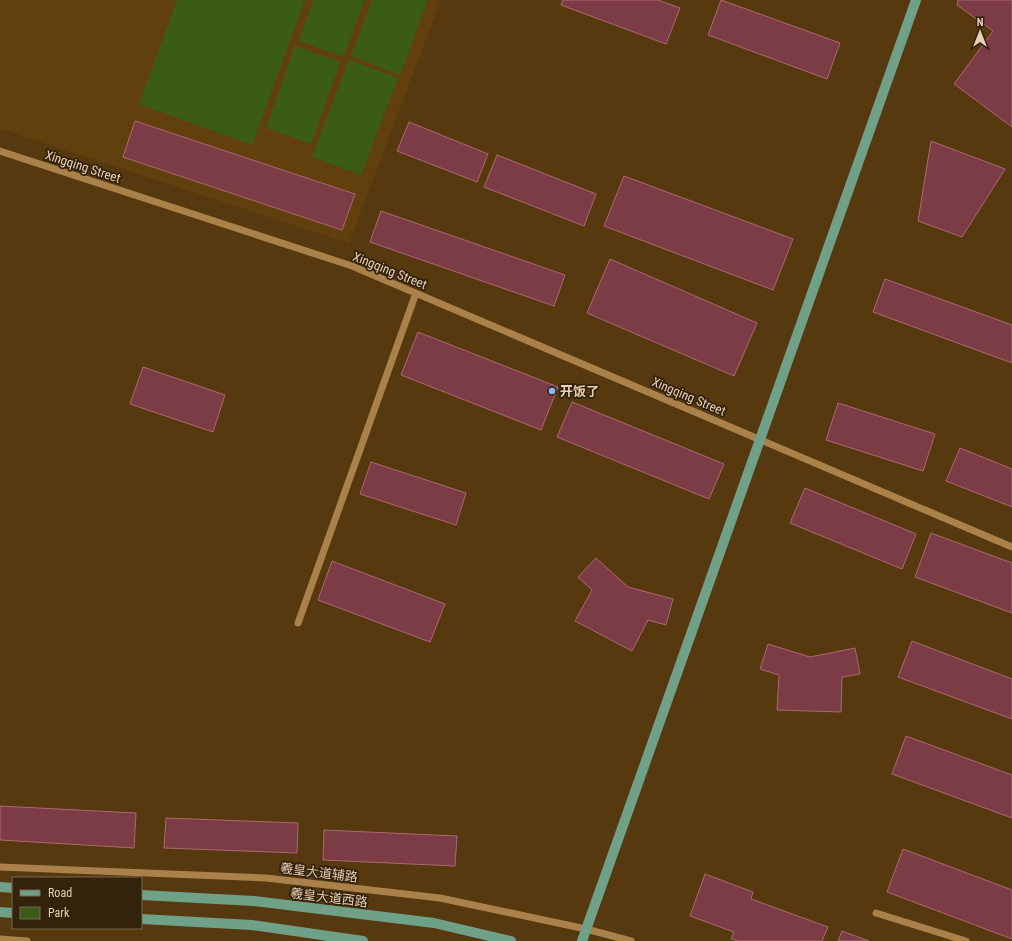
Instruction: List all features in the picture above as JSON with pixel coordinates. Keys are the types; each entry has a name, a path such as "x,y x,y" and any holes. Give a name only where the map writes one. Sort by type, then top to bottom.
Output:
{"main road":[{"path":"582,941 916,0"},
{"path":"0,887 12,888"},
{"name":"羲皇大道西路","path":"142,895 254,901 434,923 511,941"},
{"path":"0,912 12,913"},
{"path":"142,919 252,925 363,941"}],"street":[{"name":"Xingqing Street","path":"0,151 352,266 1012,546"},
{"path":"298,623 416,293"},
{"name":"羲皇大道辅路","path":"0,867 266,878 440,898 586,929 631,941"},
{"path":"876,913 966,941"},
{"path":"0,939 27,941"}],"shaded area":[{"path":"0,0 441,0 349,243 0,129"}],"green space":[{"path":"177,0 305,0 252,145 139,104"},
{"path":"313,0 364,0 344,57 299,41"},
{"path":"372,0 428,0 400,75 351,56"},
{"path":"295,46 340,62 311,144 266,128"},
{"path":"349,60 398,78 361,175 312,157"}],"building":[{"path":"563,0 658,0 680,8 666,44 561,5"},
{"path":"721,0 840,43 827,79 708,35"},
{"path":"958,0 1012,0 1012,127 954,84 993,31 957,5"},
{"path":"135,121 355,194 342,230 123,157"},
{"path":"409,122 488,154 477,182 397,151"},
{"path":"931,141 1005,169 962,237 918,221"},
{"path":"497,155 596,194 584,226 484,187"},
{"path":"624,176 793,239 773,290 604,226"},
{"path":"381,211 565,275 554,306 370,242"},
{"path":"610,259 757,323 734,376 587,313"},
{"path":"885,279 1012,325 1012,363 873,312"},
{"path":"418,332 558,387 541,430 401,375"},
{"path":"143,367 225,395 213,432 130,404"},
{"path":"572,402 724,464 709,499 557,437"},
{"path":"838,403 935,434 923,471 826,440"},
{"path":"960,448 1012,469 1012,507 946,481"},
{"path":"371,462 466,493 456,525 360,494"},
{"path":"805,488 916,534 902,569 790,523"},
{"path":"931,533 1012,563 1012,613 915,577"},
{"path":"596,558 628,587 673,599 666,625 648,620 632,651 575,621 592,590 578,577"},
{"path":"332,561 445,604 430,642 318,600"},
{"path":"912,641 1012,679 1012,719 898,677"},
{"path":"768,644 810,657 855,648 860,674 842,677 841,712 777,710 779,675 760,669"},
{"path":"906,736 1012,775 1012,818 892,774"},
{"path":"0,806 136,813 134,848 0,840"},
{"path":"166,818 298,823 297,853 164,848"},
{"path":"324,830 457,836 455,866 323,860"},
{"path":"903,849 1012,890 1012,939 887,892"},
{"path":"705,874 753,892 751,899 828,927 822,941 738,941 731,939 734,932 690,916"},
{"path":"842,931 869,941 838,941"}],"place":[{"name":"开饭了","path":"552,391"}]}
